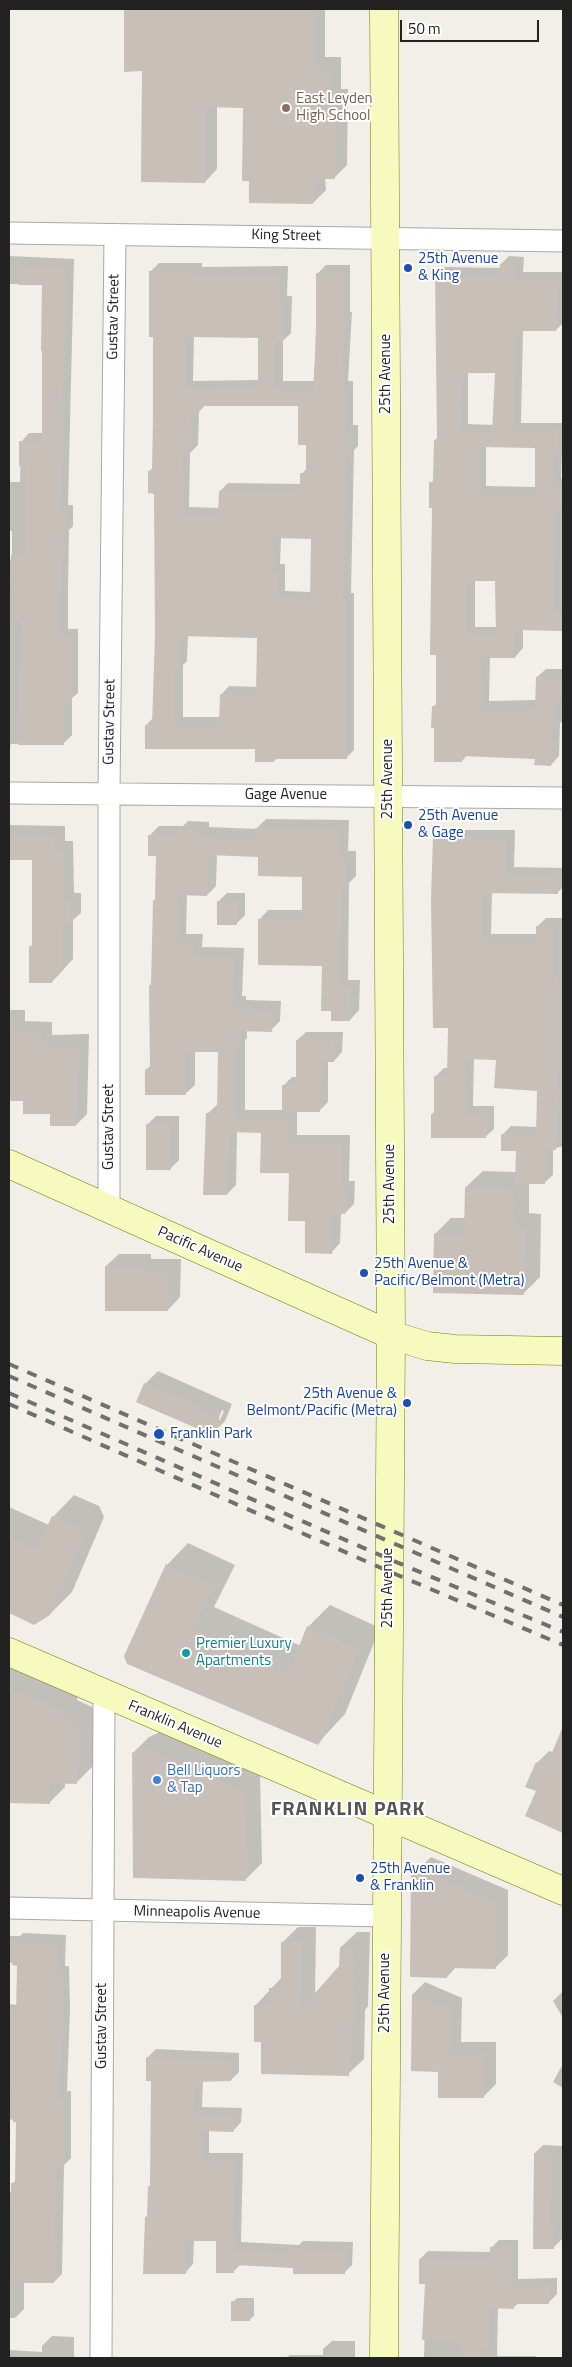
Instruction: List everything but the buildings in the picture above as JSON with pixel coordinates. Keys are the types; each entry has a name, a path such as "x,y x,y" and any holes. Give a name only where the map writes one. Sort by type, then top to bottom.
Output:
{"street":[{"name":"25th Avenue","path":"384,9 391,1335 386,1815 384,2358"},
{"name":"King Street","path":"9,233 563,241"},
{"name":"Gustav Street","path":"110,1210 109,794 115,235"},
{"name":"Gage Avenue","path":"9,793 563,798"},
{"name":"Pacific Avenue","path":"9,1164 391,1335 428,1346 455,1349 563,1351"},
{"name":"Franklin Avenue","path":"9,1652 563,1891"},
{"name":"Gustav Street","path":"101,2358 104,1694"},
{"name":"Minneapolis Avenue","path":"9,1908 386,1916"}],"railway":[{"path":"9,1364 563,1605"},
{"path":"9,1376 563,1617"},
{"path":"9,1393 389,1559 563,1632"},
{"path":"9,1404 388,1571 563,1645"}],"place":[{"name":"East Leyden High School","path":"286,108"},
{"name":"25th Avenue & King","path":"408,268"},
{"name":"25th Avenue & Gage","path":"408,825"},
{"name":"25th Avenue & Pacific/Belmont (Metra)","path":"364,1273"},
{"name":"25th Avenue & Belmont/Pacific (Metra)","path":"407,1403"},
{"name":"Franklin Park","path":"159,1434"},
{"name":"Premier Luxury Apartments","path":"186,1653"},
{"name":"Bell Liquors & Tap","path":"157,1780"},
{"name":"25th Avenue & Franklin","path":"360,1878"}],"district":[{"name":"FRANKLIN PARK","path":"348,1810"}]}
